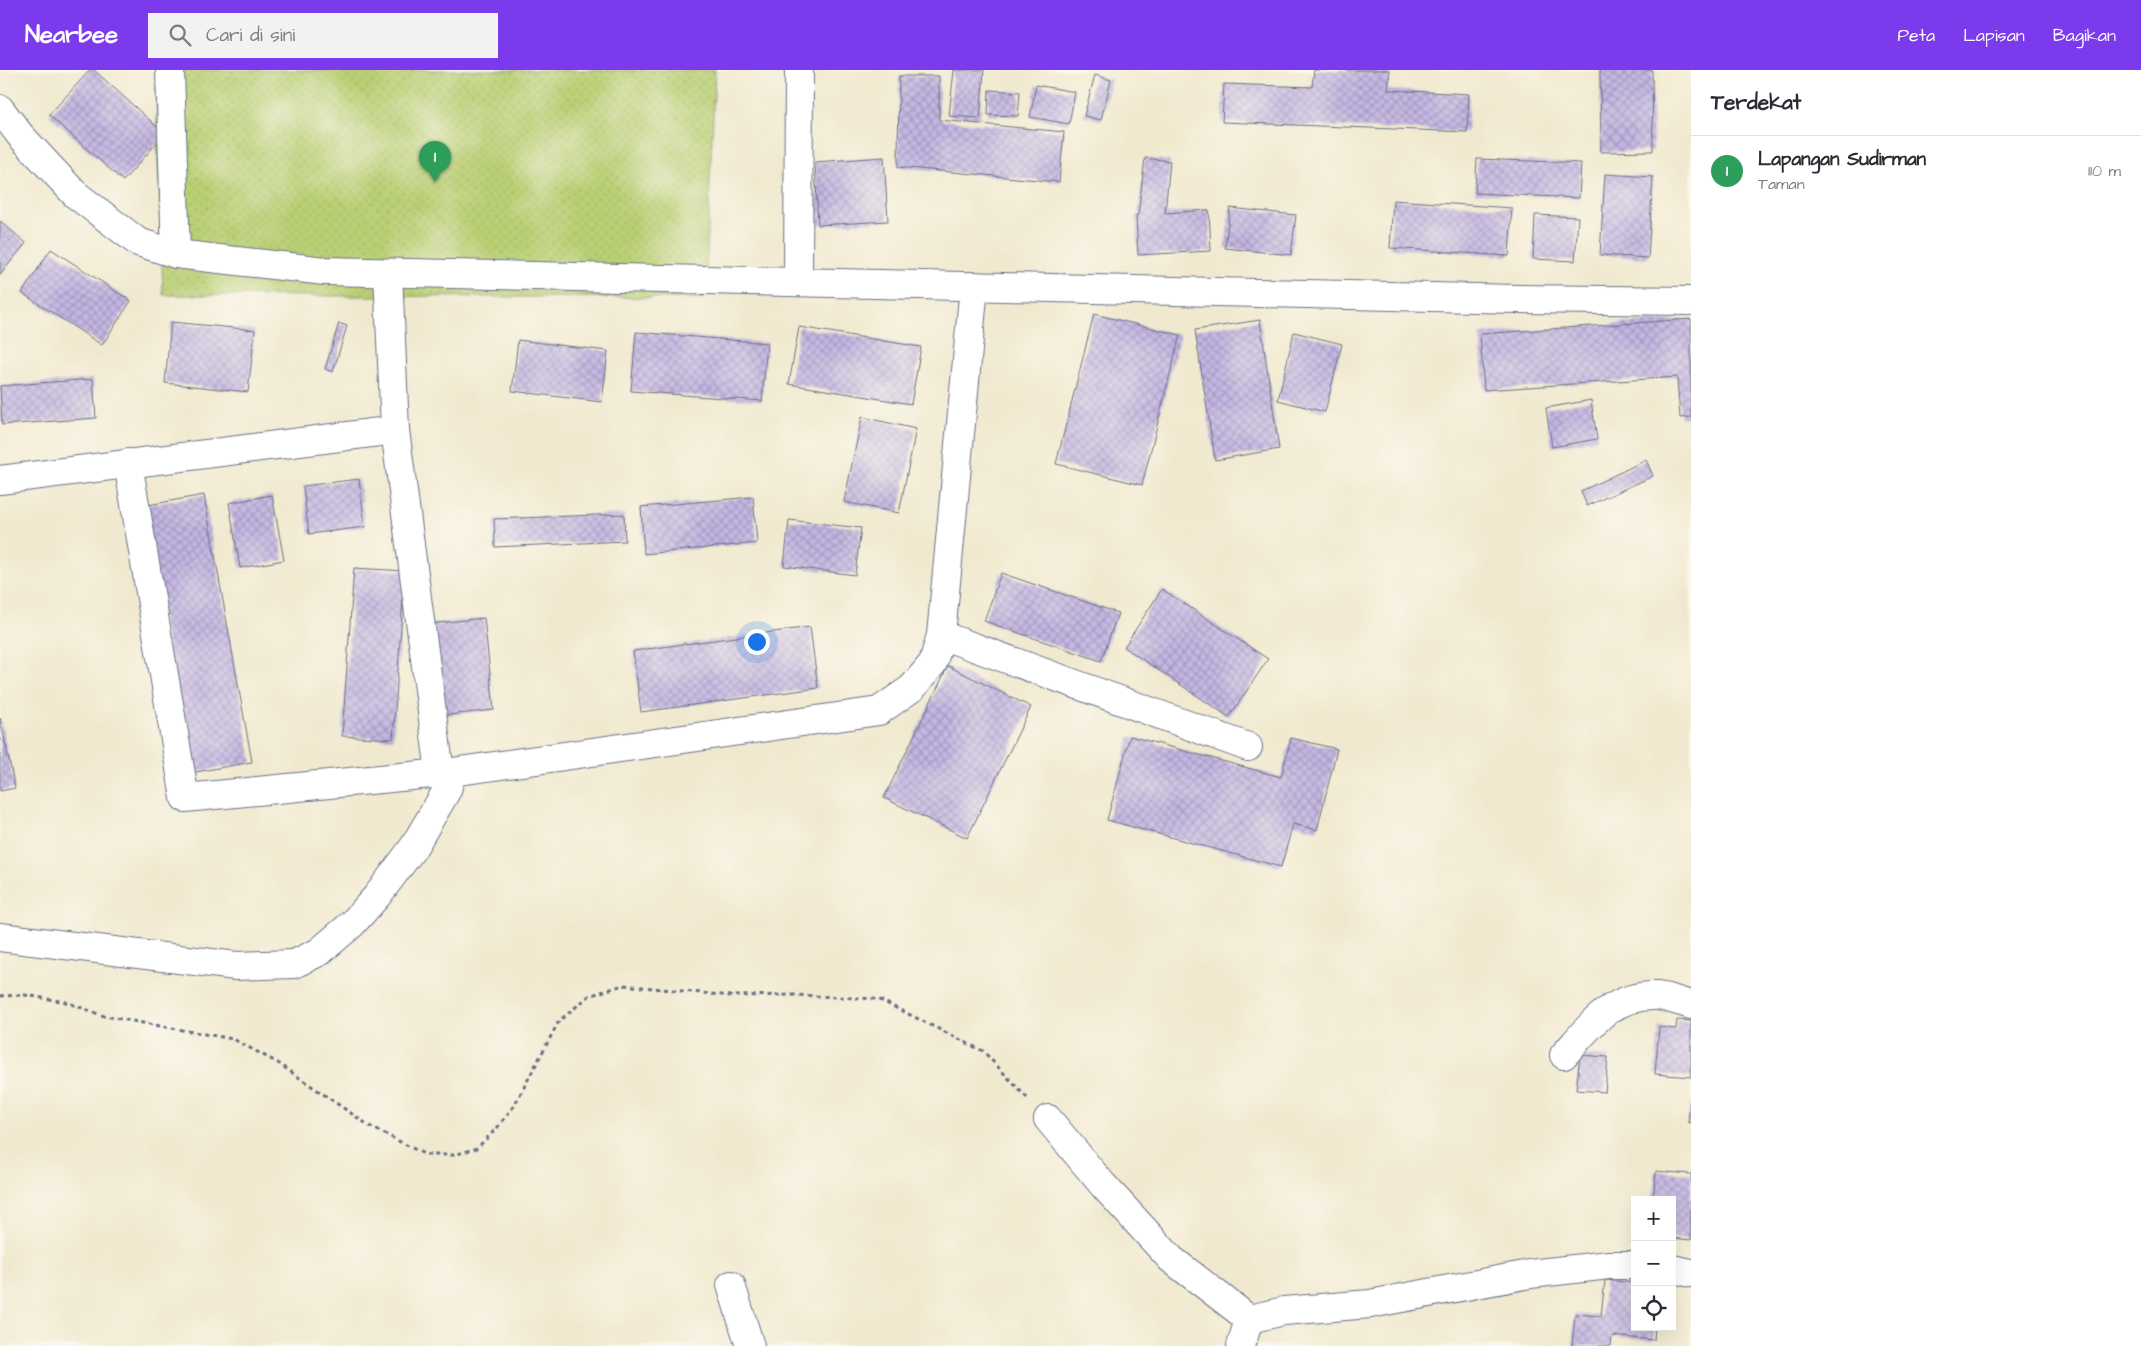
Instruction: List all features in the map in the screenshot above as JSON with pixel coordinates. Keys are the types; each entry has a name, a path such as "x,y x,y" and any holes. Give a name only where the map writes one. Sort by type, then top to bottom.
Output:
{"street":[{"path":"170,70 176,254"},
{"path":"798,282 799,70"},
{"path":"0,109 20,135 75,194 138,242 176,254 325,271 1691,301"},
{"path":"0,937 236,966 294,964 319,952 352,924 377,896 413,848 447,790 446,772 395,430 388,273"},
{"path":"128,463 185,798 446,772 879,711 912,688 933,663 940,635 974,286"},
{"path":"0,480 395,430"},
{"path":"940,635 1248,748"},
{"path":"1564,1055 1599,1016 1618,1002 1641,997 1659,996 1691,1005"},
{"path":"1048,1119 1103,1185 1171,1259 1249,1319"},
{"path":"1249,1319 1284,1311 1370,1304 1530,1274 1609,1265 1631,1266"},
{"path":"1676,1270 1691,1273"},
{"path":"731,1285 750,1346"},
{"path":"1241,1346 1249,1319"}],"path":[{"path":"0,996 25,995 66,1002 104,1016 233,1039 278,1063 371,1127 426,1155 454,1155 477,1148 498,1128 514,1106 559,1021 590,996 623,985 731,996 795,995 878,999 983,1052 1048,1119"}],"green space":[{"path":"155,70 715,70 705,298 163,295"}],"building":[{"path":"90,70 94,70 165,134 123,181 49,115"},
{"path":"954,70 984,70 980,118 949,116"},
{"path":"1314,70 1390,70 1388,90 1469,94 1467,132 1222,122 1224,84 1312,87"},
{"path":"1600,70 1652,70 1653,151 1601,152"},
{"path":"1095,75 1111,80 1101,120 1084,116"},
{"path":"899,76 939,76 939,120 1064,132 1059,182 898,167"},
{"path":"1036,85 1075,92 1069,124 1030,117"},
{"path":"989,90 1020,92 1018,116 988,115"},
{"path":"884,157 888,221 818,225 815,162"},
{"path":"1145,158 1170,161 1165,213 1209,210 1211,251 1138,255 1136,215 1138,215"},
{"path":"1477,159 1581,163 1579,198 1475,193"},
{"path":"1605,174 1653,177 1648,258 1600,255"},
{"path":"1393,200 1512,208 1509,256 1390,248"},
{"path":"1230,208 1296,215 1291,255 1225,248"},
{"path":"1535,215 1578,217 1575,261 1533,259"},
{"path":"0,221 26,243 0,275"},
{"path":"51,249 131,301 102,345 22,293"},
{"path":"1094,314 1180,335 1142,485 1056,464"},
{"path":"1691,319 1691,417 1680,418 1677,377 1484,390 1480,334"},
{"path":"1260,320 1279,449 1215,460 1195,330"},
{"path":"171,322 255,330 248,392 165,383"},
{"path":"339,323 347,326 333,372 325,369"},
{"path":"799,327 921,347 911,404 789,384"},
{"path":"636,332 767,343 762,401 631,391"},
{"path":"1294,332 1342,344 1325,412 1278,400"},
{"path":"518,340 608,351 602,402 512,391"},
{"path":"93,379 96,418 2,425 0,386"},
{"path":"1591,400 1597,439 1552,447 1546,408"},
{"path":"862,417 916,429 899,513 844,502"},
{"path":"1646,460 1653,476 1587,506 1581,491"},
{"path":"359,479 365,527 309,534 303,486"},
{"path":"204,495 252,762 190,773 142,506"},
{"path":"272,495 284,560 240,568 229,503"},
{"path":"753,497 757,543 644,554 641,507"},
{"path":"624,514 625,541 495,547 494,519"},
{"path":"789,520 861,528 855,575 784,566"},
{"path":"354,568 405,571 393,739 342,736"},
{"path":"1001,573 1118,613 1101,661 984,621"},
{"path":"1162,589 1268,659 1229,717 1124,647"},
{"path":"484,618 494,710 439,716 429,624"},
{"path":"810,627 818,688 641,712 633,651"},
{"path":"948,666 1031,707 967,838 884,798"},
{"path":"0,718 15,788 0,791"},
{"path":"1130,736 1281,777 1291,738 1337,749 1317,830 1293,824 1281,867 1107,820"},
{"path":"1677,1020 1691,1021 1691,1077 1655,1074 1659,1027 1676,1029"},
{"path":"1580,1055 1608,1057 1605,1092 1576,1090"},
{"path":"1691,1102 1691,1123 1688,1122"},
{"path":"1656,1171 1691,1174 1691,1240 1676,1238 1676,1196 1653,1196"},
{"path":"1605,1280 1631,1283 1631,1331 1655,1331 1654,1340 1612,1336 1611,1346 1572,1346 1575,1314 1601,1316"}],"place":[{"name":"Lapangan Sudirman","path":"435,182"}]}
